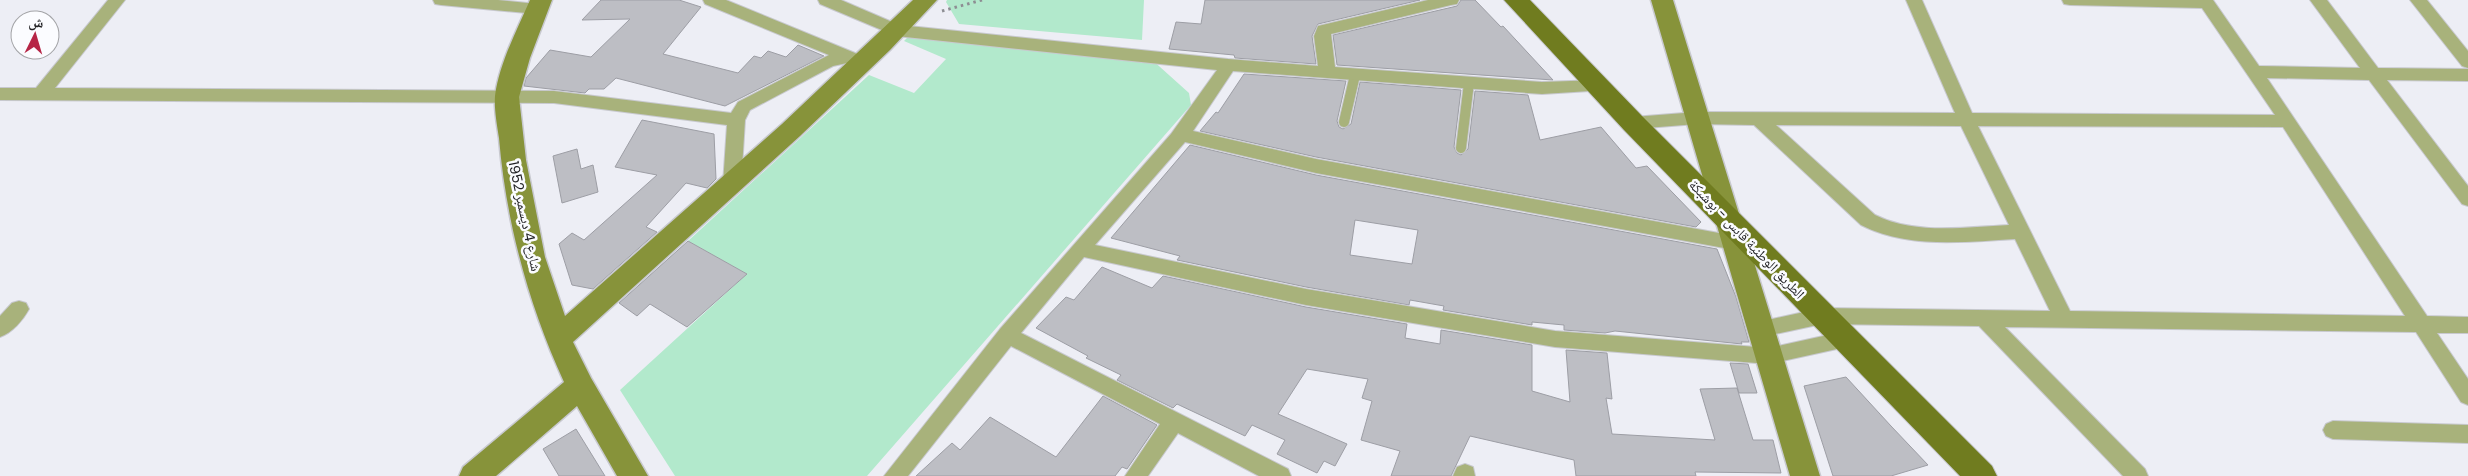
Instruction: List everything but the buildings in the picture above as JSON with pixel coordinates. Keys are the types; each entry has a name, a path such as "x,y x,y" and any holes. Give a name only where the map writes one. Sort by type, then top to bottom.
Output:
{"main road":[{"name":"الطريق الوطنية قابس - بوشبكة","path":"1516,0 1600,86 1633,123 1726,214 1822,316 1981,476"}],"street":[{"path":"41,94 117,0"},
{"path":"441,0 539,5"},
{"path":"712,0 856,60"},
{"path":"826,0 896,30 1228,65 1542,88 1600,86"},
{"path":"558,339 732,184 856,60 896,30 926,0"},
{"path":"1328,72 1322,36 1324,30 1451,0"},
{"path":"1662,0 1805,476"},
{"path":"1914,0 1967,121 2063,318"},
{"path":"2070,0 2206,2 2288,121 2419,324 2468,396"},
{"path":"2318,0 2468,199"},
{"path":"2418,0 2468,62"},
{"name":"شارع 4 ديسمبر 1952","path":"539,5 518,58 507,97 513,160 532,257 558,339 580,386 633,476"},
{"path":"732,184 736,120 744,106 818,66 856,60"},
{"path":"1198,62 1214,91"},
{"path":"896,476 1007,335 1182,135 1214,91 1228,65"},
{"path":"2255,72 2468,75"},
{"path":"0,94 554,97 736,120"},
{"path":"1633,123 1697,118 1760,120 2288,121"},
{"path":"1760,120 1868,220 1879,227 1949,234 2021,232"},
{"path":"1182,135 1316,166 1735,243"},
{"path":"1080,250 1306,297 1555,339 1769,356 1846,339"},
{"path":"0,330 20,309"},
{"path":"1761,329 1822,316 2468,324"},
{"path":"1984,317 2137,476"},
{"path":"1007,335 1280,476"},
{"path":"474,476 580,386"},
{"path":"1136,476 1174,422"},
{"path":"2333,430 2468,434"}],"lane":[{"path":"1344,122 1355,75"},
{"path":"1461,148 1469,83"}],"green space":[{"path":"947,0 1144,0 1142,40 959,24 946,2"},
{"path":"908,37 1150,58 1189,93 1191,105 867,476 675,476 620,390 747,274 688,241 869,75 914,93 946,59 904,41"}]}
